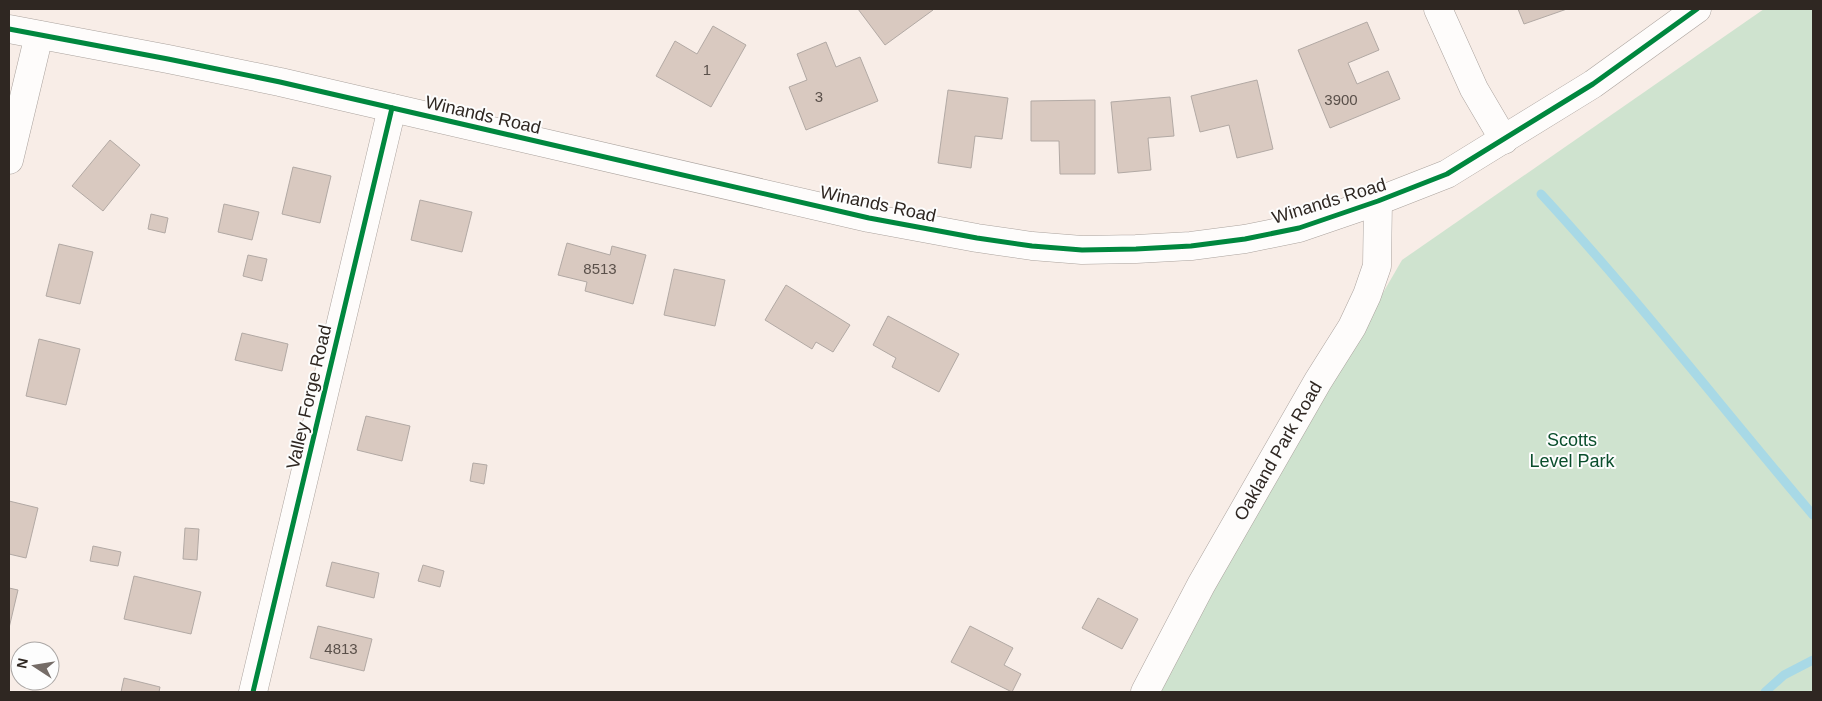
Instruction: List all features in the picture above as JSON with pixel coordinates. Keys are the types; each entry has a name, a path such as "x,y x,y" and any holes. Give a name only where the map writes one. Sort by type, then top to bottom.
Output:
{"street":[{"path":"1438,9 1474,89 1504,140"},
{"name":"Winands Road","path":"9,29 187,62 280,82 869,218 977,238 1032,246 1082,250 1191,246 1245,239 1299,228 1378,201 1447,174 1593,84 1697,9"},
{"path":"9,160 39,35"},
{"name":"Valley Forge Road","path":"253,692 392,108"},
{"name":"Oakland Park Road","path":"1145,692 1201,585 1352,327 1367,295 1377,266 1378,201"}],"green space":[{"name":"Scotts Level Park","path":"1764,9 1813,9 1813,692 1152,692 1402,260"}],"building":[{"path":"858,9 932,9 933,10 885,45"},
{"path":"1518,9 1567,9 1524,24"},
{"path":"1367,22 1379,50 1348,63 1357,84 1388,71 1400,99 1330,128 1298,50"},
{"path":"713,26 746,45 711,107 656,76 675,41 697,54"},
{"path":"826,42 836,67 860,57 878,101 806,130 789,87 807,80 797,54"},
{"path":"1257,80 1273,149 1237,158 1229,125 1200,132 1191,96"},
{"path":"948,90 1008,98 1002,139 975,136 971,168 938,163"},
{"path":"1170,97 1174,136 1148,138 1151,170 1118,173 1111,102"},
{"path":"1095,100 1095,174 1060,174 1059,141 1031,141 1031,101"},
{"path":"110,140 140,165 103,211 72,186"},
{"path":"293,167 331,176 320,223 282,214"},
{"path":"420,200 472,212 462,252 411,240"},
{"path":"224,204 259,212 252,240 218,232"},
{"path":"151,214 168,218 165,233 148,229"},
{"path":"567,243 610,255 612,246 646,255 633,304 585,291 587,282 558,275"},
{"path":"59,244 93,252 80,304 46,296"},
{"path":"248,255 267,259 262,281 243,276"},
{"path":"674,269 725,280 715,326 664,315"},
{"path":"786,285 850,325 833,352 816,342 812,349 765,320"},
{"path":"888,316 959,354 939,392 892,367 896,358 873,345"},
{"path":"242,333 288,344 282,371 235,360"},
{"path":"39,339 80,349 66,405 26,396"},
{"path":"366,416 410,426 402,461 357,450"},
{"path":"473,463 487,465 484,484 470,481"},
{"path":"9,501 38,508 26,558 9,554"},
{"path":"185,528 199,529 197,560 183,559"},
{"path":"93,546 121,552 118,566 90,561"},
{"path":"332,562 379,573 374,598 326,586"},
{"path":"423,565 444,571 440,587 418,581"},
{"path":"134,576 201,592 191,634 124,619"},
{"path":"9,588 18,590 9,628"},
{"path":"1098,598 1138,619 1122,649 1082,628"},
{"path":"318,626 372,639 364,671 310,658"},
{"path":"970,626 1013,648 1004,665 1021,674 1012,692 951,662"},
{"path":"124,678 160,687 159,692 121,692"}],"waterway":[{"path":"1541,194 1645,313 1813,515"},
{"path":"1765,692 1784,675 1813,660"}],"cycle path":[{"path":"9,29 280,82 869,218 977,238 1032,246 1082,250 1191,246 1245,239 1299,228 1378,201 1447,174 1593,84 1697,9"},
{"path":"253,692 392,108"}]}
